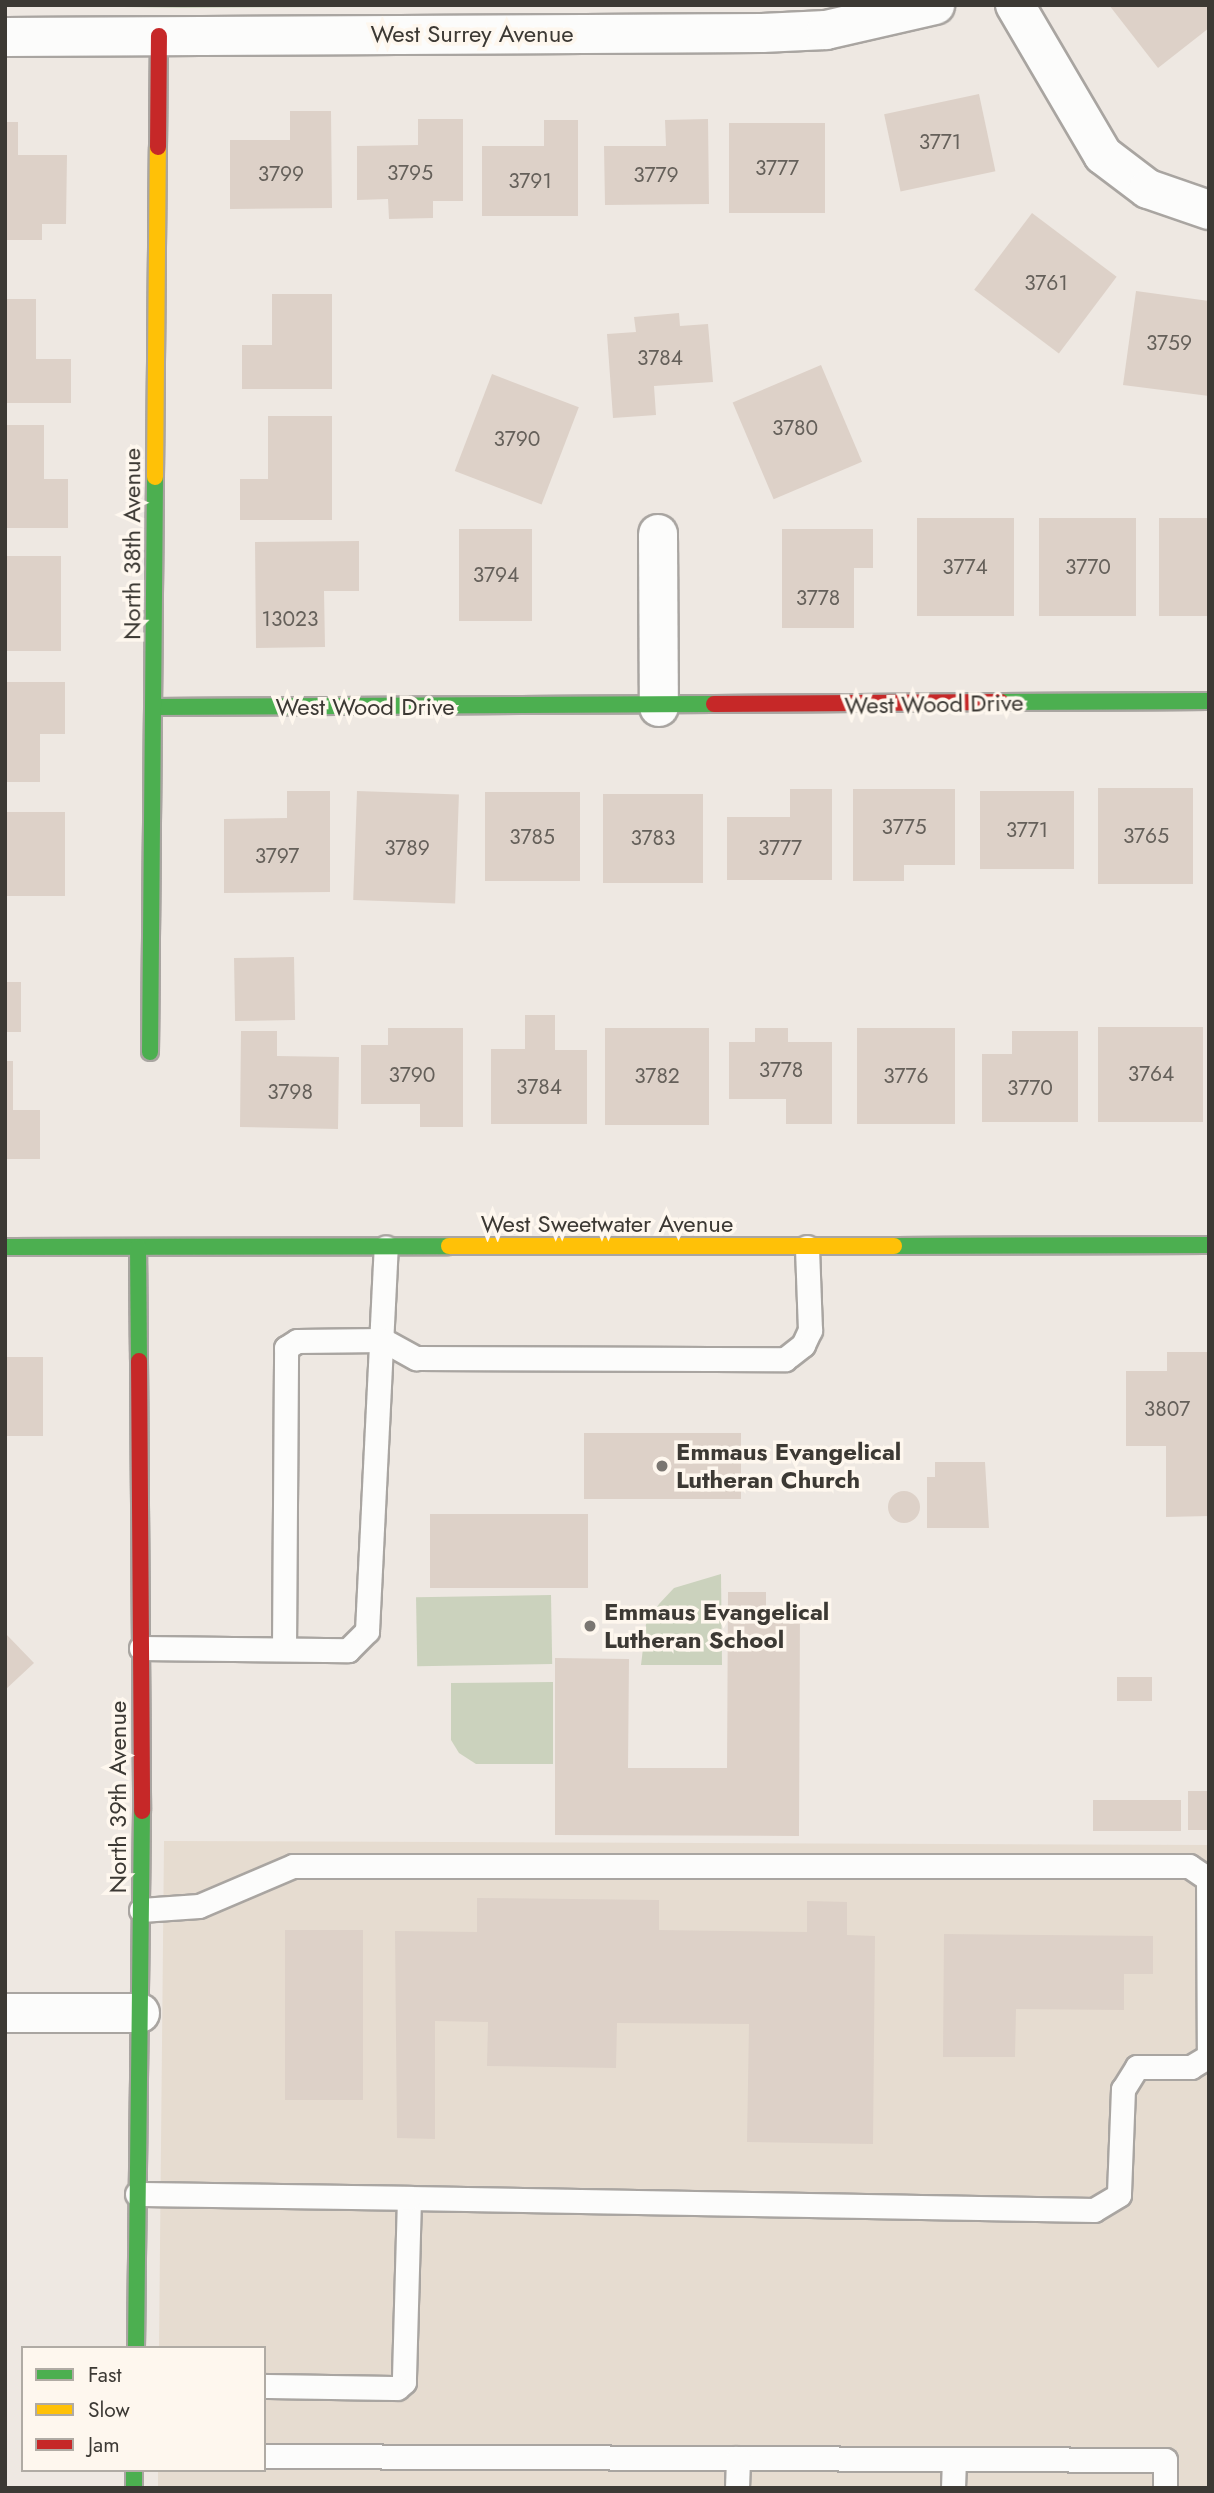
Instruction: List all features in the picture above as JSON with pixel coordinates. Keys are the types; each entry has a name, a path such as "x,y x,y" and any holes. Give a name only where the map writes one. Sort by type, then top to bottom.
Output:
{"street":[{"name":"West Surrey Avenue","path":"5,37 775,33 826,30 936,5"},
{"path":"1015,5 1103,155 1148,189 1209,210"},
{"name":"North 38th Avenue","path":"150,1052 159,36"},
{"path":"658,534 659,707"},
{"name":"West Wood Drive","path":"154,707 659,707 1209,701"},
{"name":"West Sweetwater Avenue","path":"5,1247 1209,1245"},
{"name":"North 39th Avenue","path":"136,2346 141,1910 138,1247"},
{"path":"5,2013 140,2013"}],"lane":[{"path":"141,1648 348,1650 360,1642 371,1619 386,1247"},
{"path":"284,1649 286,1348 297,1341 383,1340 416,1358 785,1359 803,1345 810,1330 807,1247"},
{"path":"137,2194 1094,2210 1119,2195 1123,2089 1137,2067 1191,2067 1209,2056 1208,1879 1189,1866 293,1866 199,1906 141,1910"},
{"path":"266,2386 397,2388 404,2382 409,2198"},
{"path":"266,2456 1165,2460 1165,2488"},
{"path":"737,2488 738,2458"},
{"path":"953,2488 954,2459"}],"shaded area":[{"path":"164,1841 1209,1845 1209,2488 158,2488 158,2472 266,2472 266,2346 159,2346"}],"green space":[{"path":"5,5 673,5 182,8"},
{"path":"721,1574 722,1665 641,1665 646,1624 659,1604 674,1588"},
{"path":"551,1595 552,1664 417,1666 416,1597"},
{"path":"553,1682 553,1764 476,1764 459,1753 451,1740 451,1683"}],"building":[{"path":"1109,5 1209,5 1209,28 1158,68"},
{"path":"979,94 995,171 901,191 884,114"},
{"path":"290,111 331,111 332,208 230,209 230,140 290,140"},
{"path":"418,119 463,119 463,201 433,201 433,218 389,219 388,199 357,200 357,146 418,145"},
{"path":"708,119 709,204 605,205 604,146 666,146 665,120"},
{"path":"544,120 578,120 578,216 482,216 482,146 544,146"},
{"path":"5,122 18,122 18,155 67,155 66,224 42,224 42,240 5,240"},
{"path":"729,123 825,123 825,213 729,213"},
{"path":"1032,213 1117,277 1059,353 974,290"},
{"path":"1136,291 1209,301 1209,396 1123,385"},
{"path":"272,294 332,294 332,389 242,389 242,345 272,345"},
{"path":"5,299 36,299 36,359 71,359 71,403 5,403"},
{"path":"679,313 680,326 708,324 713,382 654,386 656,415 613,418 607,334 636,332 634,317"},
{"path":"821,365 862,462 774,499 733,403"},
{"path":"492,374 579,407 542,504 455,471"},
{"path":"268,416 332,416 332,520 240,520 240,479 268,479"},
{"path":"5,425 44,425 44,479 68,479 68,528 5,528"},
{"path":"917,518 1014,518 1014,616 917,616"},
{"path":"1039,518 1136,518 1136,616 1039,616"},
{"path":"1159,518 1209,518 1209,616 1159,616"},
{"path":"459,529 532,529 532,621 459,621"},
{"path":"782,529 873,529 873,568 854,568 854,628 782,628"},
{"path":"359,541 359,591 324,591 325,647 256,648 255,542"},
{"path":"5,556 61,556 61,651 5,651"},
{"path":"5,682 65,682 65,734 40,734 40,782 5,782"},
{"path":"1098,788 1193,788 1193,884 1098,884"},
{"path":"790,789 832,789 832,880 727,880 727,817 790,817"},
{"path":"853,789 955,789 955,865 904,865 904,881 853,881"},
{"path":"287,791 330,791 330,892 224,893 224,819 287,818"},
{"path":"357,791 459,795 455,903 353,900"},
{"path":"980,791 1074,791 1074,869 980,869"},
{"path":"485,792 580,792 580,881 485,881"},
{"path":"603,794 703,794 703,883 603,883"},
{"path":"5,812 65,812 65,896 5,896"},
{"path":"294,957 295,1020 235,1021 234,958"},
{"path":"5,982 21,982 21,1032 5,1032"},
{"path":"525,1015 555,1015 555,1050 587,1050 587,1124 491,1124 491,1049 525,1049"},
{"path":"1098,1027 1203,1027 1203,1122 1098,1122"},
{"path":"388,1028 463,1028 463,1127 420,1127 420,1104 361,1104 361,1045 388,1045"},
{"path":"605,1028 709,1028 709,1125 605,1125"},
{"path":"755,1028 788,1028 788,1042 832,1042 832,1124 786,1124 786,1099 729,1099 729,1042 755,1042"},
{"path":"857,1028 955,1028 955,1124 857,1124"},
{"path":"241,1031 277,1031 277,1056 339,1057 338,1129 240,1127"},
{"path":"1012,1031 1078,1031 1078,1122 982,1122 982,1054 1012,1054"},
{"path":"5,1061 13,1061 13,1110 40,1110 40,1159 5,1159"},
{"path":"1167,1352 1209,1352 1209,1516 1166,1517 1166,1446 1126,1446 1126,1371 1167,1371"},
{"path":"5,1357 43,1357 43,1436 5,1436"},
{"name":"Emmaus Evangelical Lutheran Church","path":"584,1433 741,1433 741,1499 584,1499"},
{"path":"935,1462 985,1462 989,1528 927,1528 927,1477 935,1477"},
{"path":"904,1491 916,1495 920,1507 916,1519 904,1523 892,1519 888,1507 892,1495"},
{"path":"430,1514 588,1514 588,1588 430,1588"},
{"path":"728,1592 766,1592 766,1608 800,1608 799,1836 555,1835 555,1658 629,1659 628,1768 727,1768"},
{"path":"5,1633 34,1663 5,1690"},
{"path":"1117,1677 1152,1677 1152,1701 1117,1701"},
{"path":"1188,1791 1208,1791 1208,1830 1188,1830"},
{"path":"1093,1800 1181,1800 1181,1831 1093,1831"},
{"path":"477,1898 659,1900 659,1930 807,1932 807,1901 847,1902 847,1935 875,1936 873,2144 747,2142 749,2024 617,2023 616,2068 487,2066 488,2022 435,2021 435,2139 397,2138 395,1931 477,1932"},
{"path":"285,1930 363,1930 363,2100 285,2100"},
{"path":"944,1934 1153,1936 1153,1974 1124,1974 1124,2010 1016,2009 1015,2057 943,2057"}],"traffic: fast":[{"path":"150,1052 155,477"},
{"path":"1001,702 1209,701"},
{"path":"154,707 714,704"},
{"path":"894,1246 1209,1245"},
{"path":"5,1247 449,1246"},
{"path":"138,1247 139,1361"},
{"path":"136,2346 142,1811"},
{"path":"134,2472 134,2488"}],"traffic: slow":[{"path":"155,477 158,147"},
{"path":"449,1246 894,1246"}],"traffic: jam":[{"path":"158,147 159,36"},
{"path":"714,704 1001,702"},
{"path":"139,1361 142,1811"}],"place":[{"name":"Emmaus Evangelical Lutheran Church","path":"662,1466"},
{"name":"Emmaus Evangelical Lutheran School","path":"590,1626"}]}
